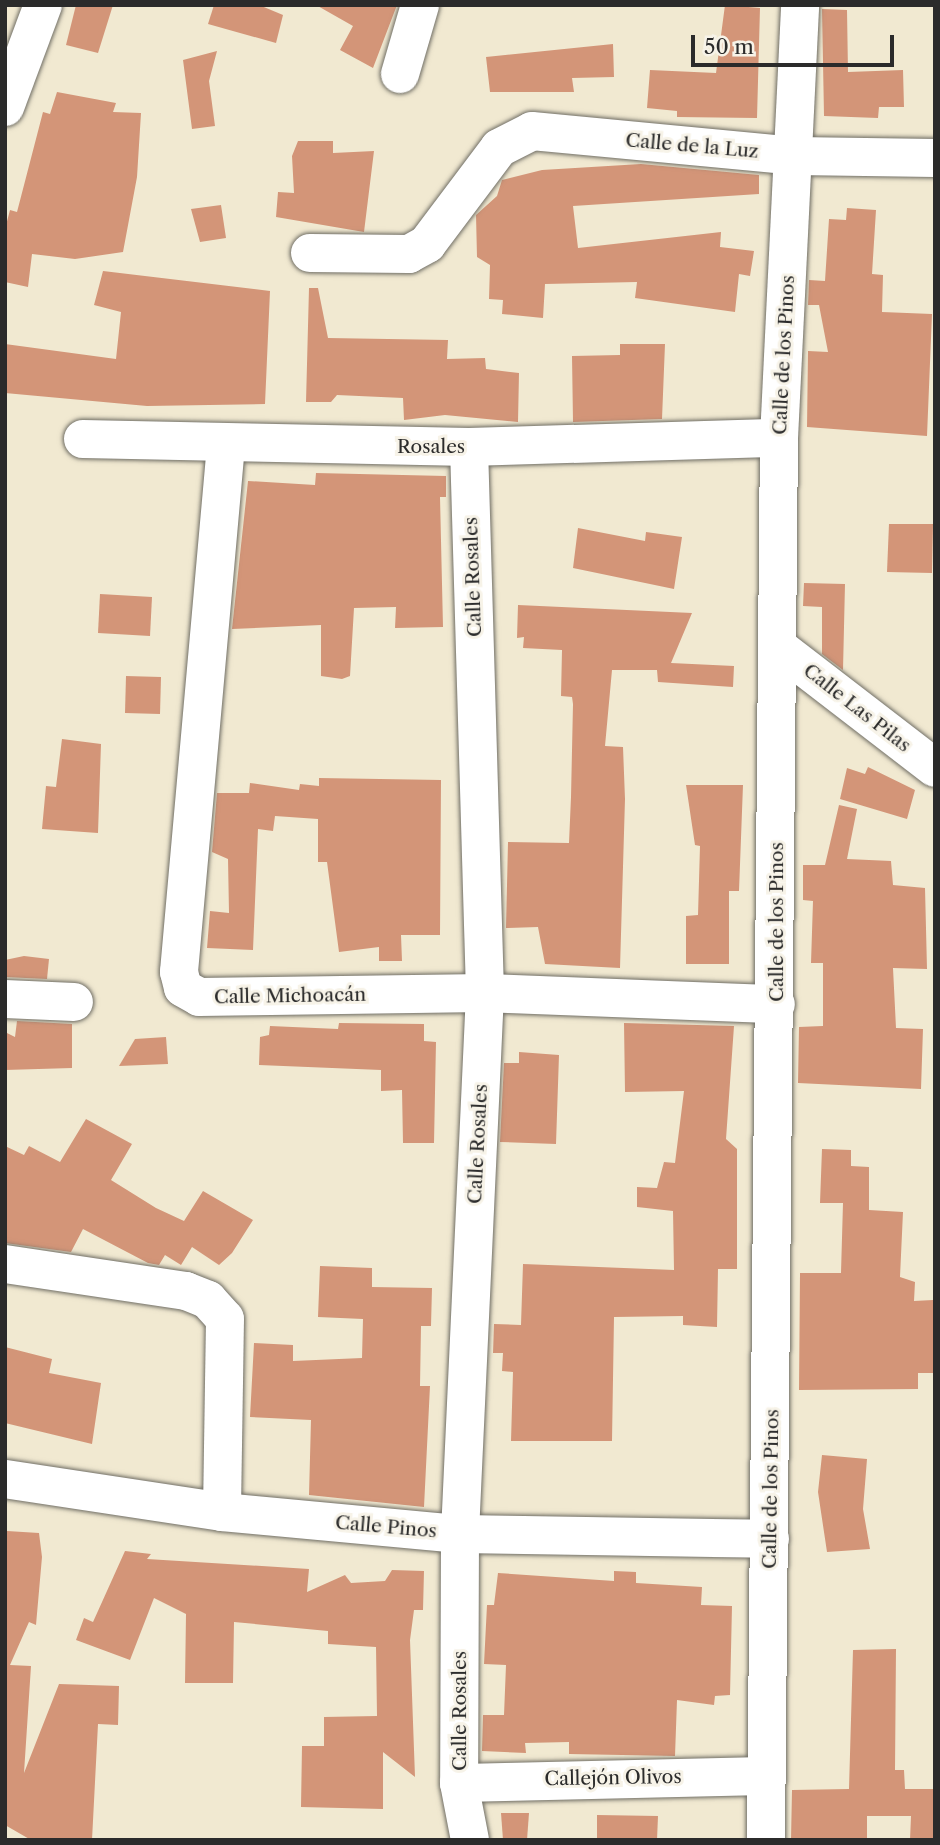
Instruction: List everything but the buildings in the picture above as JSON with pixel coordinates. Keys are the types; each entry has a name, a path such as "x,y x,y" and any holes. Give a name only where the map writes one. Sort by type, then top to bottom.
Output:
{"street":[{"path":"5,107 43,5"},
{"path":"400,74 420,5"},
{"name":"Calle de los Pinos","path":"766,1840 776,1004 779,438 800,5"},
{"name":"Calle de la Luz","path":"310,253 409,254 428,244 499,148 532,131 794,156 935,158"},
{"name":"Rosales","path":"83,439 226,445 469,447 779,438"},
{"name":"Calle Michoacán","path":"226,445 178,972 183,988 199,997 485,993 776,1004"},
{"name":"Calle Rosales","path":"469,447 485,993 460,1534 459,1783 470,1840"},
{"name":"Calle Las Pilas","path":"778,647 935,768"},
{"path":"5,999 74,1002"},
{"path":"5,1264 186,1291 208,1300 225,1319 222,1512"},
{"name":"Calle Pinos","path":"5,1479 222,1512 460,1534 770,1539"},
{"name":"Callejón Olivos","path":"459,1783 767,1776"}]}
